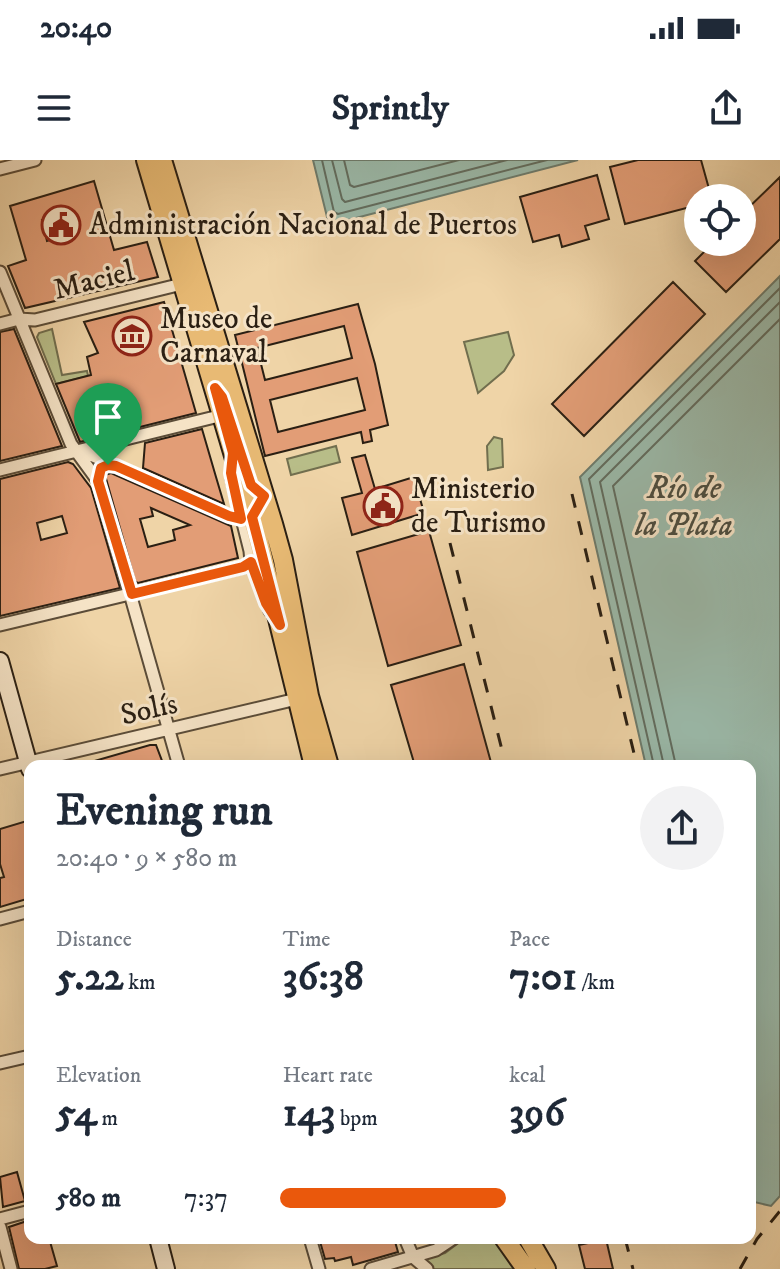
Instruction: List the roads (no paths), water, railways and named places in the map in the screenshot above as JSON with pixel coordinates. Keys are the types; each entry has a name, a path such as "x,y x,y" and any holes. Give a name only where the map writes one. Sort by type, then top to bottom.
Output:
{"main road":[{"path":"146,160 191,282 283,560 313,760"},
{"path":"162,160 247,518 303,697 327,760"},
{"path":"508,1244 526,1269"},
{"path":"531,1244 546,1269"}],"street":[{"path":"0,169 35,160"},
{"path":"0,272 76,452 98,481 177,760"},
{"name":"Maciel","path":"0,324 19,319 35,320 191,282"},
{"path":"215,388 222,397 251,485 264,496 247,518 251,562 266,603 280,625"},
{"path":"0,470 223,415"},
{"path":"76,452 116,466 229,516 247,518"},
{"path":"98,481 101,468 116,466"},
{"path":"0,625 243,567 251,562"},
{"path":"0,661 27,760"},
{"name":"Solís","path":"52,760 303,697"},
{"name":"Solís","path":"0,769 24,767"},
{"path":"0,919 24,913"},
{"path":"0,1063 24,1057"},
{"path":"0,1219 24,1213"},
{"path":"0,1227 11,1269"},
{"path":"160,1244 166,1269"},
{"path":"312,1244 319,1269"},
{"path":"408,1244 413,1257 427,1269"},
{"path":"371,1269 436,1250 445,1244"}],"water":[{"path":"313,160 578,160 329,225"},
{"name":"Río de la Plata","path":"780,276 780,1196 771,1206 756,1202 756,760 645,760 580,477"}],"railway":[{"path":"572,494 636,760"},
{"path":"450,543 504,760"},
{"path":"756,1241 780,1211"},
{"path":"627,1244 633,1269"},
{"path":"740,1269 754,1244"}],"place":[{"name":"Administración Nacional de Puertos","path":"61,225"},
{"name":"Museo de Carnaval","path":"132,336"},
{"name":"Ministerio de Turismo","path":"383,506"}]}
